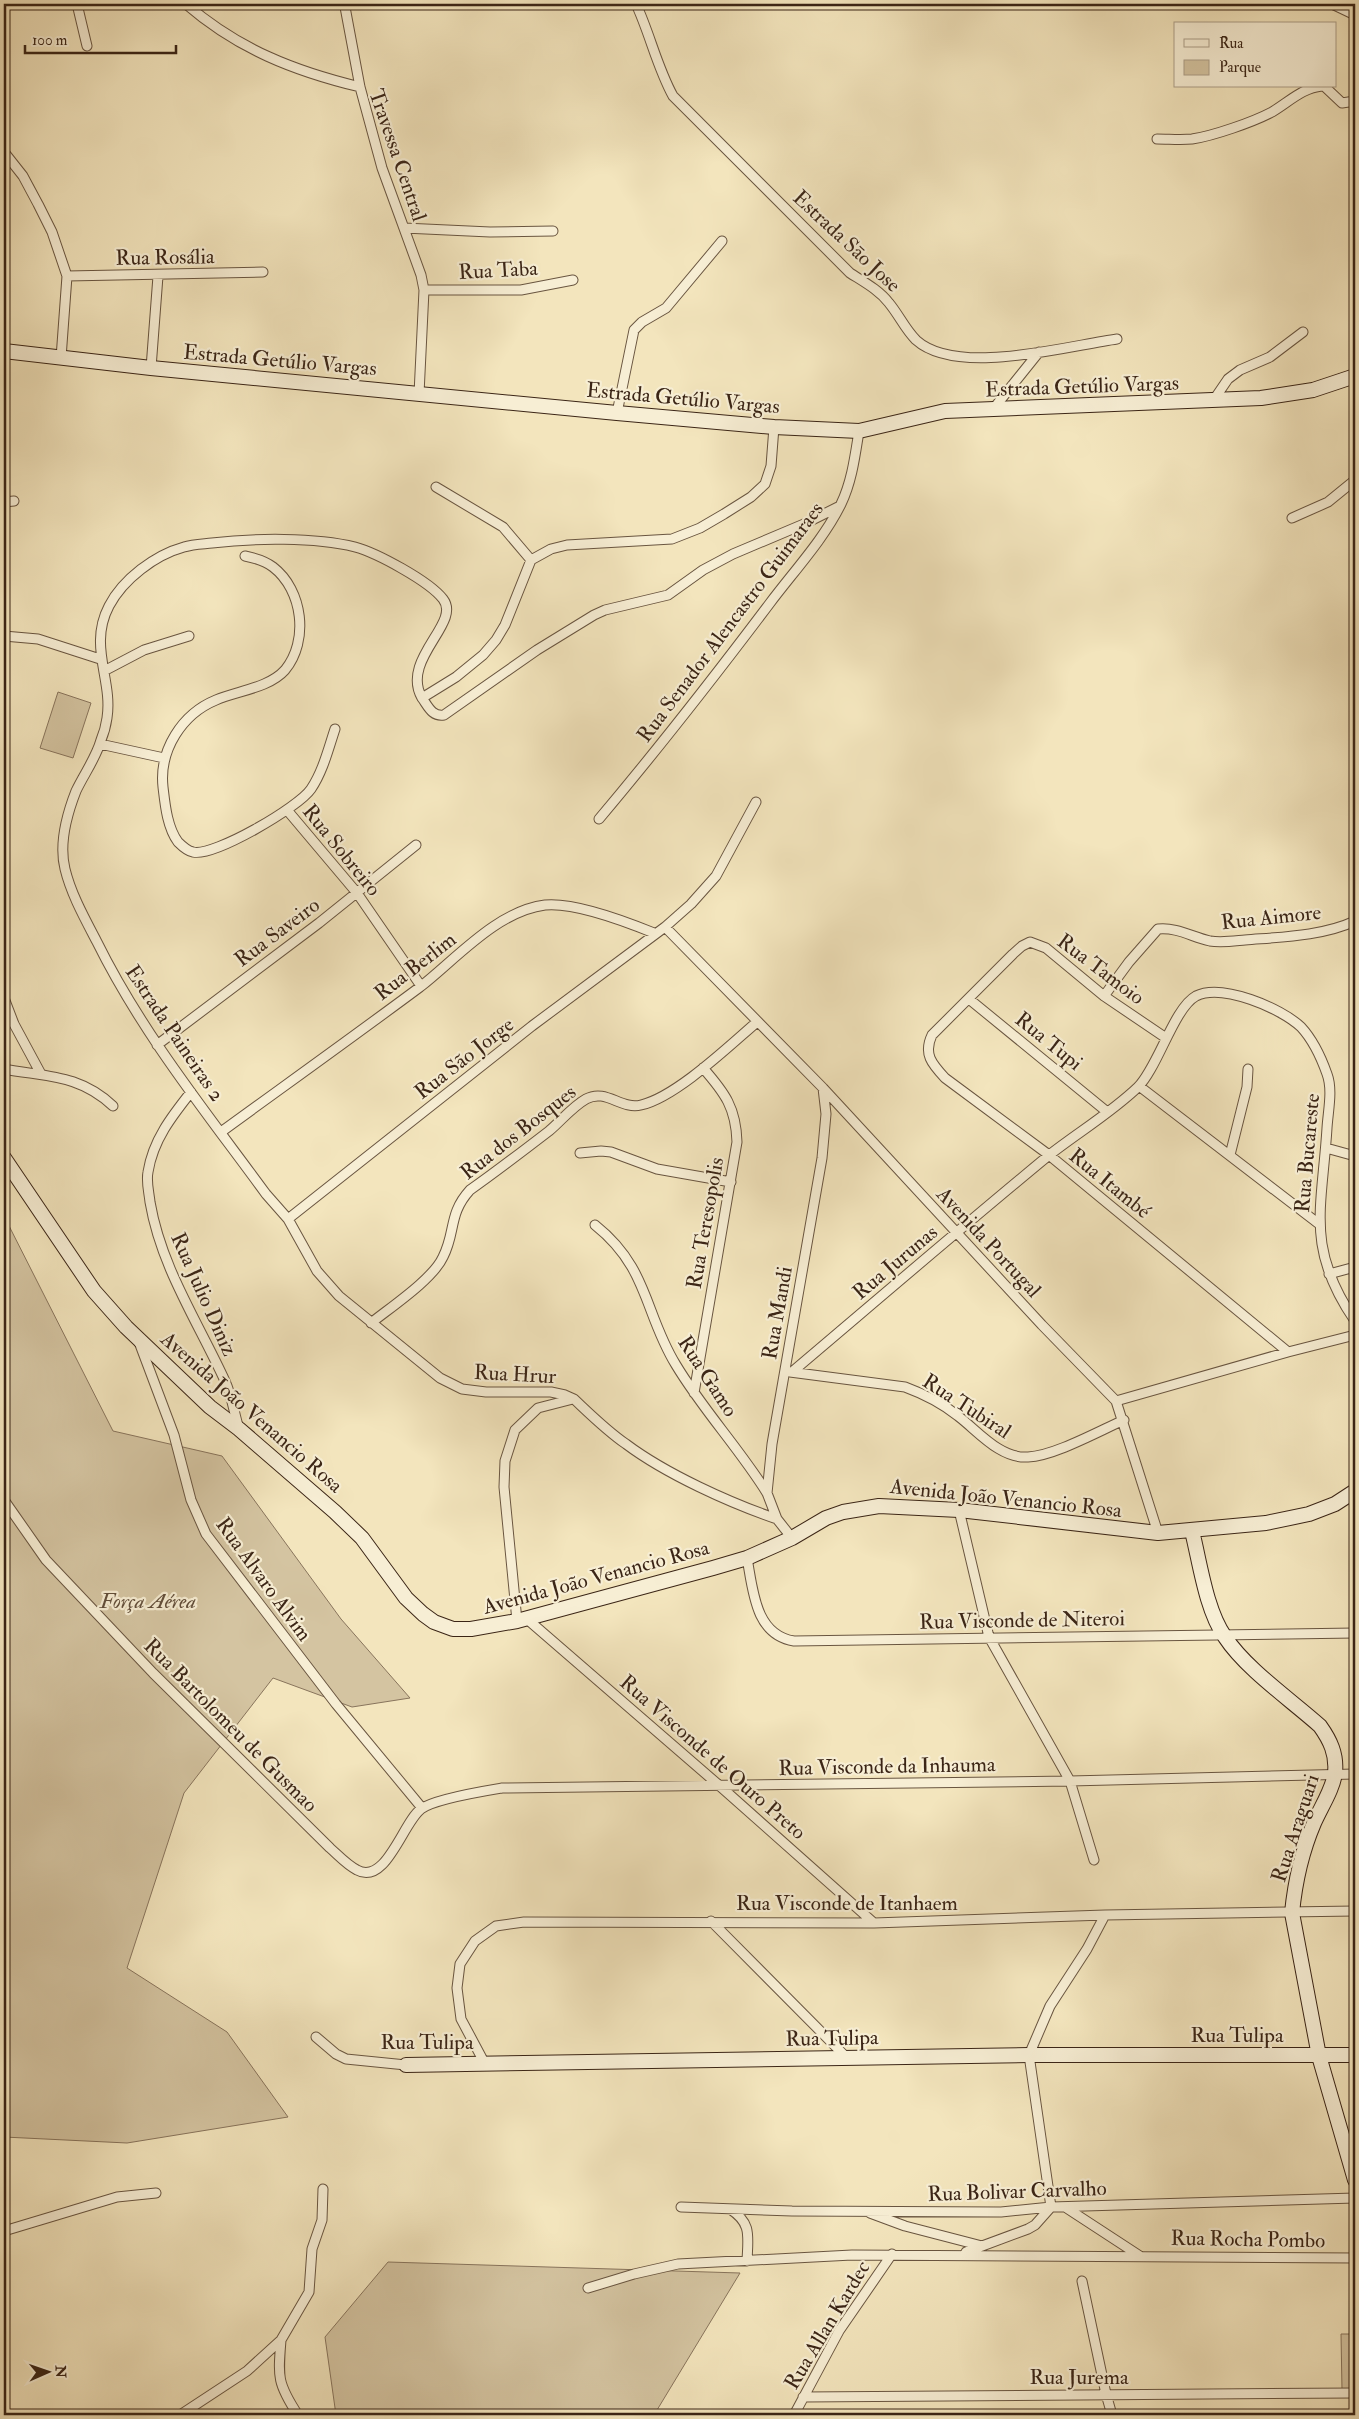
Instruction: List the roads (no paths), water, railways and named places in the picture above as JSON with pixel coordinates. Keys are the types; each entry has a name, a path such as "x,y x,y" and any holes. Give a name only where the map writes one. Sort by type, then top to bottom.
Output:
{"main road":[{"name":"Estrada Getúlio Vargas","path":"4,351 151,368 618,413 774,427 859,431 946,411 1213,401 1288,395 1313,390 1354,373"},
{"name":"Avenida João Venancio Rosa","path":"4,1158 94,1291 137,1338 198,1396 336,1512 362,1538 406,1598 434,1622 453,1629 472,1630 522,1620 747,1558 792,1538 826,1518 843,1512 879,1506 959,1510 1158,1533 1266,1523 1309,1514 1336,1504 1355,1491"},
{"name":"Rua Araguari","path":"1192,1531 1213,1610 1224,1636 1240,1655 1320,1726 1332,1748 1334,1774 1313,1825 1301,1862 1294,1889 1292,1913 1319,2056 1355,2180"},
{"name":"Rua Tulipa","path":"406,2064 1028,2055 1355,2055"}],"street":[{"path":"77,4 87,46"},
{"name":"Travessa Central","path":"186,4 200,16 252,51 318,77 360,87 382,168 421,275 424,290 419,394"},
{"name":"Estrada Sāo Jose","path":"636,4 646,25 665,81 673,96 850,273 873,288 889,302 917,340 936,351 967,359 1039,352 1117,339"},
{"path":"1332,4 1355,15"},
{"path":"345,8 360,87"},
{"path":"1157,139 1193,139 1226,129 1272,112 1290,98 1315,88"},
{"path":"1325,88 1342,103 1355,101"},
{"path":"4,152 22,176 38,204 52,232 67,276 61,358"},
{"path":"404,228 490,232 553,231"},
{"path":"618,413 634,330 642,322 666,308 722,241"},
{"name":"Rua Rosália","path":"67,276 158,276 263,272"},
{"path":"151,368 158,276"},
{"name":"Rua Taba","path":"424,290 521,290 573,280"},
{"path":"1213,401 1228,379 1240,370 1270,357 1303,332"},
{"path":"994,408 1039,352"},
{"path":"774,427 770,466 765,484 751,497 700,528 672,539 567,546 551,549 531,560 505,625 496,640 483,655 463,671 422,698 432,713 444,714 538,650 594,615 612,608 668,595 703,570 733,554 804,524 840,506"},
{"name":"Rua Senador Alencastro Guimaraes","path":"599,819 710,684 819,538 840,506 853,470 859,431"},
{"path":"1292,518 1328,502 1355,480"},
{"path":"436,488 503,527 531,560"},
{"path":"4,502 14,500"},
{"name":"Estrada Paineiras 2","path":"288,1219 266,1194 220,1132 130,1004 83,915 65,871 62,851 67,824 76,793 100,744 108,717 104,671 100,658 102,627 108,606 123,585 144,568 184,546 270,539 355,547 394,564 444,600 446,614 434,639 421,659 416,675 416,688 422,698"},
{"name":"Rua Sobreiro","path":"245,556 274,568 284,579 295,597 299,612 296,650 284,670 268,682 216,700 195,712 174,736 164,758 162,778 166,810 177,840 185,849 194,853 206,852 225,846 288,810 357,893 421,986"},
{"path":"4,636 38,639 100,658"},
{"path":"104,671 144,650 189,636"},
{"path":"288,810 310,790 326,760 334,729"},
{"path":"100,744 164,758"},
{"name":"Rua São Jorge","path":"288,1219 532,1026 665,927 692,904 716,876 756,802"},
{"name":"Rua Saveiro","path":"157,1045 357,893 416,845"},
{"name":"Rua Berlim","path":"220,1132 421,986 476,939 518,912 546,905 579,909 612,917 654,934"},
{"name":"Rua Aimore","path":"1104,996 1129,962 1158,929 1174,930 1212,941 1226,941 1306,933 1345,926 1355,921"},
{"name":"Avenida Portugal","path":"665,927 823,1088 1042,1325 1116,1401"},
{"name":"Rua Tamoio","path":"969,999 1013,954 1030,942 1046,948 1104,996 1166,1038"},
{"name":"Rua Bucareste","path":"1139,1086 1156,1059 1185,1004 1197,996 1212,992 1241,996 1283,1014 1300,1027 1314,1044 1330,1082 1319,1224 1321,1249 1329,1274 1355,1321"},
{"path":"4,998 14,1024 41,1074"},
{"name":"Rua Itambé","path":"969,999 932,1035 927,1053 934,1067 945,1078 1049,1155 1288,1352"},
{"name":"Rua Tupi","path":"969,999 1106,1111"},
{"name":"Rua dos Bosques","path":"371,1322 435,1270 447,1248 454,1214 461,1199 470,1190 551,1129 586,1099 596,1095 604,1095 624,1104 638,1106 662,1096 703,1068 757,1022"},
{"name":"Rua Teresopolis","path":"694,1393 737,1142 733,1109 722,1089 703,1068"},
{"path":"4,1069 41,1074 84,1085 98,1092 113,1106"},
{"path":"1230,1155 1246,1093 1248,1069"},
{"path":"1139,1086 1319,1224"},
{"name":"Rua Jurunas","path":"788,1372 1049,1155 1139,1086"},
{"name":"Rua Mandi","path":"792,1538 777,1519 767,1493 772,1444 788,1372 822,1158 826,1114 823,1088"},
{"name":"Rua Julio Diniz","path":"191,1092 165,1125 151,1156 147,1174 148,1187 154,1221 166,1261 226,1383 239,1429"},
{"path":"1326,1148 1355,1156"},
{"path":"580,1153 601,1150 657,1169 731,1182"},
{"name":"Rua Hrur","path":"288,1219 317,1271 339,1296 440,1378 462,1389 486,1392 551,1392 574,1399 626,1445 662,1467 739,1504 777,1519"},
{"name":"Rua Gamo","path":"595,1225 612,1239 635,1271 675,1364 694,1393 750,1466 767,1493"},
{"path":"1329,1274 1355,1267"},
{"path":"1158,1533 1124,1420 1116,1401 1355,1335"},
{"name":"Rua Alvaro Alvim","path":"137,1338 174,1435 191,1500 206,1534 336,1704 422,1808"},
{"name":"Rua Tubiral","path":"788,1372 905,1386 922,1393 958,1415 989,1441 1016,1457 1029,1458 1047,1454 1124,1420"},
{"path":"522,1620 504,1487 505,1461 515,1430 538,1408 574,1399"},
{"name":"Rua Bartolomeu de Gusmao","path":"4,1500 46,1560 153,1674 346,1862 363,1872 370,1873 378,1870 398,1843 411,1820 422,1808"},
{"path":"959,1510 989,1637 1070,1781 1094,1860"},
{"name":"Rua Visconde de Niteroi","path":"747,1558 761,1618 769,1630 782,1639 794,1641 1355,1633"},
{"name":"Rua Visconde de Ouro Preto","path":"522,1620 721,1787 874,1923"},
{"name":"Rua Visconde da Inhauma","path":"422,1808 458,1796 502,1788 721,1787 1355,1774"},
{"name":"Rua Visconde de Itanhaem","path":"484,2062 461,2019 456,1988 460,1964 476,1941 496,1926 524,1922 874,1923 1105,1915 1355,1911"},
{"path":"961,2254 1028,2229 1035,2225 1052,2207 1028,2055 1050,2006 1087,1949 1105,1915"},
{"path":"711,1922 847,2058"},
{"name":"Rua Tulipa","path":"316,2037 336,2054 346,2058 360,2062 406,2064"},
{"path":"180,2415 247,2371 281,2340 309,2292 312,2249 322,2220 322,2189"},
{"path":"4,2231 117,2197 156,2193"},
{"name":"Rua Bolivar Carvalho","path":"681,2207 1001,2212 1052,2207 1355,2198"},
{"path":"1064,2207 1140,2256"},
{"path":"728,2208 742,2217 747,2226 747,2260"},
{"path":"866,2211 905,2226 983,2246"},
{"name":"Rua Rocha Pombo","path":"588,2288 634,2274 678,2264 892,2254 1355,2258"},
{"name":"Rua Allan Kardec","path":"794,2415 839,2331 892,2254"},
{"path":"1082,2280 1112,2415"},
{"path":"281,2340 278,2372 280,2386 298,2415"},
{"name":"Rua Jurema","path":"803,2397 1355,2393"}],"park label":[{"name":"Força Aérea","path":"148,1601"}]}
